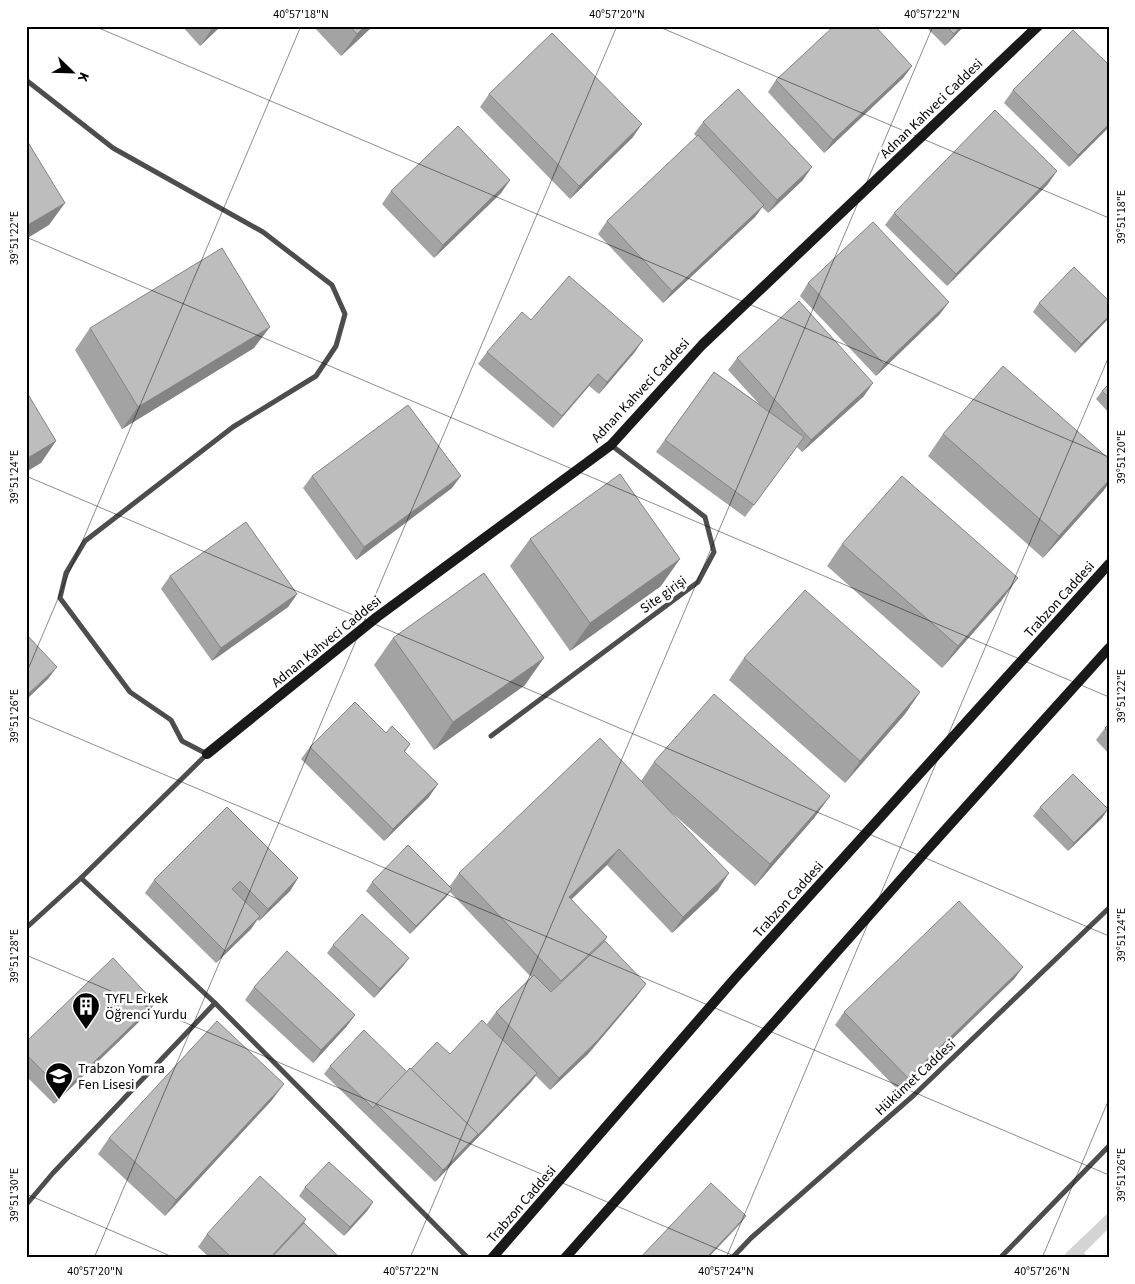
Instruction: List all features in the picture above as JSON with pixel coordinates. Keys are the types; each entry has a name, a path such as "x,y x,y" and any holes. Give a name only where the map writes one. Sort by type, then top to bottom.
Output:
{"main road":[{"name":"Adnan Kahveci Caddesi","path":"207,754 377,617 611,445 702,345 1038,26"},
{"name":"Trabzon Caddesi","path":"492,1258 736,976 1109,564"},
{"path":"565,1258 1109,648"}],"street":[{"path":"26,80 113,148 263,232 332,285 345,314 336,346 316,376 233,427 85,541 66,573 60,598 130,692 171,720 182,741 207,754 81,878 26,928"},
{"name":"Site girişi","path":"491,736 698,582 714,552 705,517 611,445"},
{"path":"81,878 215,1002 468,1258"},
{"name":"Hükümet Caddesi","path":"732,1258 751,1238 914,1095 1109,908"},
{"path":"26,1205 53,1173 215,1002"},
{"path":"1000,1258 1109,1146"}],"shaded area":[{"path":"1109,1212 1109,1228 1084,1253 1088,1258 1068,1258 1065,1254"}],"building":[{"path":"349,26 365,26 357,34"},
{"path":"834,26 875,26 912,66 833,140 776,80"},
{"path":"946,26 961,26 954,34"},
{"path":"1073,30 1109,65 1109,124 1078,155 1013,90"},
{"path":"552,33 642,124 579,186 489,94"},
{"path":"738,89 812,167 777,200 703,122"},
{"path":"995,110 1057,171 956,274 894,213"},
{"path":"458,126 510,180 443,245 391,191"},
{"path":"698,135 764,205 672,291 607,221"},
{"path":"26,139 65,203 26,226"},
{"path":"873,222 949,302 884,364 808,283"},
{"path":"222,248 270,327 138,407 90,328"},
{"path":"1074,267 1109,301 1109,316 1081,344 1039,303"},
{"path":"569,276 643,340 607,382 598,374 562,416 487,352 522,312 531,320"},
{"path":"799,301 873,383 811,440 737,358"},
{"path":"1003,366 1109,459 1109,480 1059,536 943,434"},
{"path":"714,372 804,437 754,505 665,440"},
{"path":"1109,384 1109,398 1102,391"},
{"path":"26,391 56,441 26,459"},
{"path":"408,405 461,476 364,547 312,476"},
{"path":"620,474 680,559 590,623 530,539"},
{"path":"902,476 1018,578 958,646 842,544"},
{"path":"246,522 297,594 221,648 170,576"},
{"path":"484,573 544,658 453,722 393,638"},
{"path":"805,590 920,692 860,761 744,658"},
{"path":"26,634 57,667 26,696"},
{"path":"714,694 830,796 770,864 654,762"},
{"path":"355,702 386,733 392,726 410,744 404,751 438,784 393,829 310,747"},
{"path":"1109,724 1109,732 1105,728"},
{"path":"600,738 729,873 683,917 619,849 569,897 607,937 561,981 459,873"},
{"path":"1073,774 1108,809 1074,843 1040,807"},
{"path":"227,807 298,878 268,909 240,881 232,889 260,916 225,951 154,880"},
{"path":"408,845 452,889 416,926 372,882"},
{"path":"959,901 1023,967 908,1078 844,1012"},
{"path":"362,914 409,958 380,989 333,945"},
{"path":"605,941 646,984 597,1041 559,1078 496,1012 534,975 551,992"},
{"path":"287,951 355,1015 321,1050 254,987"},
{"name":"TYFL Erkek Öğrenci Yurdu","path":"113,958 155,1003 63,1092 26,1054 26,1042"},
{"path":"482,1020 537,1073 475,1138 478,1134 411,1069 437,1042 450,1054"},
{"path":"217,1021 284,1084 176,1200 109,1138"},
{"path":"364,1030 407,1072 373,1108 330,1066"},
{"path":"410,1068 478,1134 443,1170 376,1104"},
{"path":"329,1162 373,1202 350,1227 305,1187"},
{"path":"260,1176 306,1219 270,1258 232,1258 207,1234"},
{"path":"711,1183 746,1216 706,1258 640,1258"},
{"path":"304,1223 340,1258 271,1258"}],"place":[{"name":"TYFL Erkek Öğrenci Yurdu","path":"86,1030"},
{"name":"Trabzon Yomra Fen Lisesi","path":"59,1100"}]}
